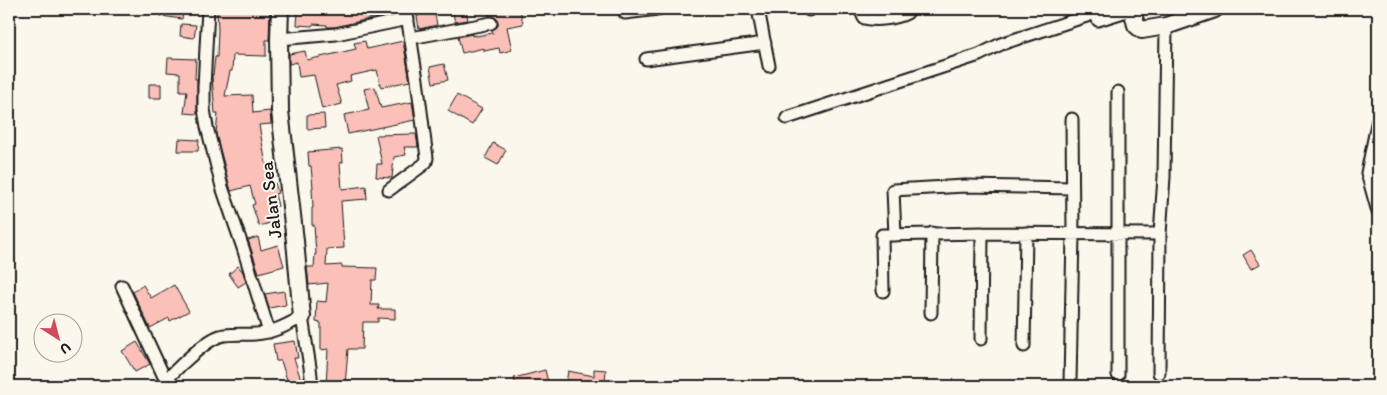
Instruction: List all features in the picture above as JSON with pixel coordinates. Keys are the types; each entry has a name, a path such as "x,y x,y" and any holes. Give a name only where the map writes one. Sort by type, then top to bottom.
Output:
{"street":[{"path":"208,9 204,87 204,109 207,127 222,187 269,332"},
{"name":"Jalan Sea","path":"280,9 280,111 302,317 312,386"},
{"path":"625,13 658,9"},
{"path":"758,9 768,66"},
{"path":"860,9 864,18 869,20 901,16 907,13 908,9"},
{"path":"787,118 979,55 1001,44 1108,9"},
{"path":"979,55 1004,51 1132,9 1136,26 1142,30 1166,26 1215,9"},
{"path":"279,39 336,34 407,14 427,158 423,165 388,190"},
{"path":"411,38 491,22"},
{"path":"1159,373 1160,234 1164,177 1166,26"},
{"path":"646,59 765,44"},
{"path":"1118,92 1118,375"},
{"path":"1070,383 1073,234 1072,118"},
{"path":"1378,119 1367,173 1378,212"},
{"path":"895,234 894,190 965,186 1072,188"},
{"path":"883,291 882,235 932,233 1160,234"},
{"path":"931,313 932,233"},
{"path":"981,339 982,233"},
{"path":"1024,346 1026,233"},
{"path":"122,286 163,384 198,351 219,336 269,332 282,328 302,317"}],"building":[{"path":"162,9 184,9 182,19 161,16"},
{"path":"217,9 270,9 269,40 266,40 266,56 233,55 232,71 230,71 225,96 252,95 253,113 270,111 271,124 259,125 271,184 275,183 278,193 275,194 278,206 275,207 278,221 259,226 252,205 255,204 250,186 231,191 216,134 218,113 215,113 212,74 215,57 217,57"},
{"path":"338,9 398,9 398,12 335,27 313,24 312,26 297,25 298,12 318,14"},
{"path":"422,9 434,9 437,25 419,29 417,16 423,14"},
{"path":"452,9 466,9 468,20 455,22"},
{"path":"488,9 520,9 523,24 507,27 512,50 500,53 499,48 484,51 484,48 462,53 458,37 493,33 492,30 498,26 497,19 489,16"},
{"path":"181,24 196,25 194,38 180,36"},
{"path":"365,41 367,49 403,41 410,81 381,87 377,70 350,76 351,81 336,85 342,104 322,109 314,75 299,77 297,62 289,64 289,54 305,51 307,60 356,49 354,43"},
{"path":"168,58 196,59 197,114 184,113 187,91 180,91 180,73 167,72"},
{"path":"444,64 448,80 433,83 430,67"},
{"path":"149,84 161,84 161,98 149,98"},
{"path":"375,87 381,108 412,102 415,120 348,134 344,115 369,110 364,89"},
{"path":"457,95 482,109 472,125 448,111"},
{"path":"324,114 325,128 307,129 307,115"},
{"path":"416,134 418,147 404,147 406,155 394,157 392,178 376,177 377,164 382,164 376,135"},
{"path":"179,139 199,140 198,151 178,151"},
{"path":"493,143 506,150 498,165 485,158"},
{"path":"342,149 343,162 340,163 342,189 366,186 367,199 341,201 344,248 327,249 326,266 342,265 342,267 377,268 376,280 372,280 371,305 379,305 378,309 395,309 395,319 378,318 378,322 363,322 362,349 348,349 345,386 326,386 328,349 321,350 321,323 316,322 317,301 326,302 328,283 309,285 307,267 314,267 316,254 314,225 312,225 313,188 308,152"},
{"path":"258,237 261,250 278,245 284,266 259,273 248,240"},
{"path":"1251,250 1260,264 1251,269 1243,255"},
{"path":"238,266 243,272 246,282 238,287 229,274"},
{"path":"143,285 151,298 174,285 189,311 170,321 169,318 150,328 133,292"},
{"path":"284,291 286,305 269,308 265,294"},
{"path":"295,341 298,358 294,358 302,383 289,386 281,361 276,361 273,344"},
{"path":"137,342 150,364 135,372 122,351"},
{"path":"594,369 606,370 605,381 597,380 597,386 566,383 568,371 594,376"},
{"path":"545,370 549,386 516,386 514,378"}]}
